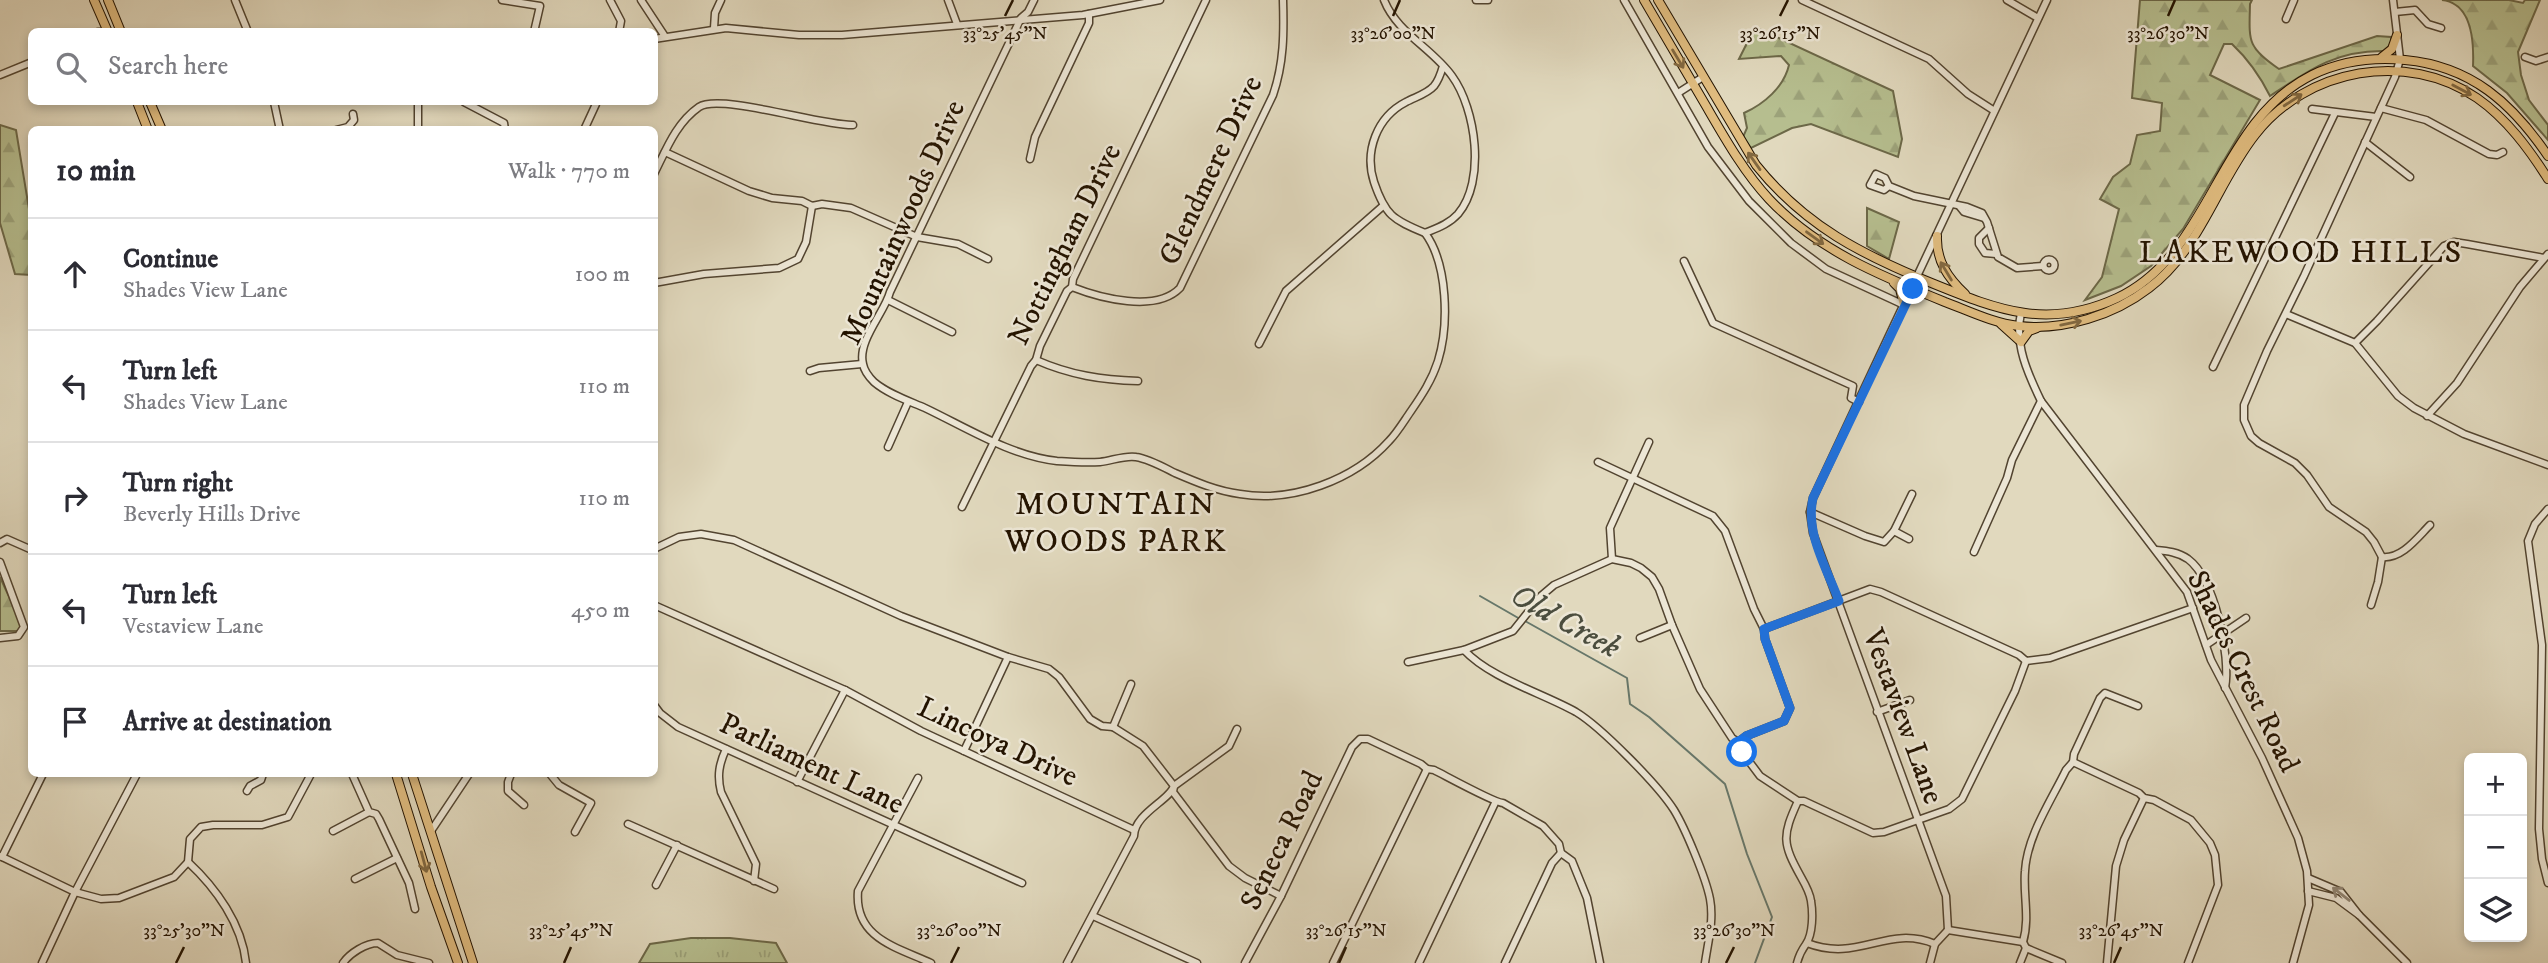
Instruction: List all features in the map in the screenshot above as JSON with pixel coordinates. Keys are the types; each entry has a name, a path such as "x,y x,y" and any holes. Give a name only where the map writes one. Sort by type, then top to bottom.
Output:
{"main road":[{"path":"94,0 111,28"},
{"path":"108,0 113,28"},
{"path":"1644,0 1747,172 1779,209 1824,245 1889,279 1998,322 2040,327"},
{"path":"1658,0 1756,165 1788,200 1817,225 1864,254 1970,299 1994,308 2021,313 2045,314 2081,310 2117,298 2148,277 2166,262 2183,238 2267,108 2301,82 2335,66 2380,58 2418,61 2446,68 2476,82 2517,115 2548,156"},
{"path":"2380,58 2392,49 2397,35"},
{"path":"1998,322 2021,342 2029,331 2087,319 2117,308 2150,288 2188,247 2244,143 2277,112 2314,88 2356,74 2397,71 2442,80 2478,99 2506,122 2548,179"},
{"path":"138,105 147,126"},
{"path":"151,105 160,126"},
{"path":"1779,209 1788,200"},
{"path":"1937,236 1937,253 1946,272 1970,299"},
{"path":"1859,265 1864,254"},
{"path":"1889,279 1900,289 1904,305"},
{"path":"397,777 458,963"},
{"path":"413,777 473,963"},
{"path":"417,837 431,831"}],"street":[{"path":"235,0 246,28"},
{"path":"502,0 540,6 535,28"},
{"path":"610,0 621,21 620,28"},
{"path":"641,0 664,35"},
{"path":"714,28 715,13 721,0"},
{"path":"948,0 957,24"},
{"name":"Mountainwoods Drive","path":"1034,0 1021,19 869,335 862,364 876,383 908,402 1028,455 1056,461 1100,462 1135,456 1203,485 1239,494 1273,495 1300,491 1341,477 1372,457 1390,441 1424,392 1435,371 1442,347 1446,301 1431,241 1425,233"},
{"path":"658,37 714,28 813,36 1089,14 1160,0"},
{"name":"Nottingham Drive","path":"962,507 1036,360 1067,291 1072,287 1206,0"},
{"name":"Glendmere Drive","path":"1072,287 1093,295 1142,302 1163,300 1180,288 1273,95 1284,54 1283,0"},
{"path":"1384,0 1398,24 1443,66 1458,85 1473,127 1474,167 1469,193 1459,213 1446,225 1425,233 1397,220 1382,206 1371,173 1371,154 1380,125 1396,108 1433,87 1443,66"},
{"path":"1476,0 1488,0"},
{"path":"1624,0 1720,166 1749,201 1791,243 1826,269 1904,305"},
{"path":"1802,0 1929,59 1968,94 1993,110"},
{"path":"2007,0 2038,18"},
{"path":"1912,494 1894,531 1884,542 1810,512 1813,498 2047,0"},
{"path":"2286,19 2294,0"},
{"path":"2371,605 2382,557 2374,542 2366,533 2329,508 2307,475 2295,463 2251,436 2244,420 2246,397 2397,71 2400,59 2393,0"},
{"path":"2395,12 2415,10 2428,24 2441,28"},
{"path":"1030,159 1035,137 1089,23 1089,14"},
{"path":"2525,57 2536,61 2548,57"},
{"path":"0,75 28,64"},
{"path":"1678,93 1703,77"},
{"path":"275,105 279,126"},
{"path":"418,105 418,126"},
{"path":"470,105 504,123 504,126"},
{"path":"586,126 596,105"},
{"path":"658,165 674,133 702,105 794,114 836,126 853,125"},
{"path":"2381,108 2426,120 2489,154 2497,155 2503,152"},
{"path":"2312,109 2376,117"},
{"path":"2213,367 2335,113"},
{"path":"349,126 354,120 353,114"},
{"path":"2365,142 2410,177"},
{"path":"664,152 749,191 772,198 802,201 811,206 822,204 851,208 917,237 958,244 988,260"},
{"path":"1889,186 1914,196 1967,206 1982,213 1996,254 2004,262 2017,268 2043,266"},
{"path":"658,282 704,274 779,268 798,259 806,242 811,206"},
{"path":"1259,344 1286,291 1382,206"},
{"path":"1989,228 1979,239 1979,244 1985,253 1996,254"},
{"path":"2355,343 2444,246 2454,242 2546,256 2501,315 2457,383 2427,415"},
{"path":"1684,261 1713,323 1853,386 1851,398 1859,401"},
{"path":"888,300 952,332"},
{"name":"Shades Crest Road","path":"2021,313 2018,326 2026,369 2041,401 2187,592 2225,688 2262,758 2298,838 2308,878 2309,905 2293,963"},
{"path":"2286,314 2355,343 2398,396 2427,415 2464,434 2548,465"},
{"path":"1036,360 1075,375 1138,381"},
{"path":"810,372 819,368 862,364"},
{"path":"1974,552 2007,478 2012,460 2041,401"},
{"path":"888,447 908,402"},
{"path":"1612,559 1610,528 1648,442"},
{"path":"1598,462 1719,521 1726,531 1764,629 1765,639 1790,708 1788,716 1780,724 1746,736 1738,742"},
{"path":"2548,509 2535,524 2528,541 2542,645 2539,829 2548,883"},
{"name":"Vestaview Lane","path":"1810,512 1813,533 1946,896 1948,930"},
{"path":"2382,557 2389,558 2402,552 2430,525"},
{"path":"1894,531 1909,538"},
{"path":"658,547 680,537 701,534 726,537 901,616 1008,657 1049,669 1059,677 1090,719 1102,726 1113,727 1143,746 1174,786 1173,792 1229,866 1245,878 1281,896"},
{"path":"3,541 28,549"},
{"path":"2156,550 2173,552 2189,560 2215,601 2227,661 2225,688"},
{"path":"1408,662 1464,650 1513,631 1541,596 1554,585 1612,559 1631,563 1651,577 1659,589 1700,689 1760,776 1798,801 1804,801 1873,833 1884,832 1949,809 1962,799 2015,691 2026,661"},
{"path":"0,562 24,627 18,636 0,638"},
{"path":"1764,629 1870,590 1881,592 2019,655 2026,661 2050,659 2193,608"},
{"name":"Lincoya Drive","path":"658,607 845,690 964,751 1134,830"},
{"path":"2206,645 2246,618"},
{"path":"1640,638 1672,625"},
{"path":"1464,650 1486,667 1578,713 1609,740 1674,811 1705,882 1710,902 1711,925 1705,963"},
{"path":"964,751 1008,657"},
{"path":"1113,727 1131,684"},
{"path":"797,782 845,690"},
{"path":"2020,963 2027,929 2025,872 2028,853 2066,770 2073,762 2074,754 2100,698 2105,693 2138,706"},
{"path":"1877,712 1910,700"},
{"name":"Parliament Lane","path":"658,710 678,727 1022,883"},
{"path":"1067,963 1134,836 1134,830 1155,803 1172,792 1174,786 1229,746 1237,729"},
{"name":"Seneca Road","path":"1245,963 1281,896 1352,747 1360,739 1368,739 1427,769"},
{"path":"726,749 720,762 721,792 756,864 754,881"},
{"path":"2073,762 2191,820 2210,843 2215,855 2218,885 2188,963"},
{"path":"1333,963 1427,769 1488,795 1495,803 1503,803 1543,826 1559,844 1561,853 1572,861 1581,882 1598,962"},
{"path":"41,777 1,856 75,892 101,899 119,898 174,877 188,862 190,839 201,827 262,825 288,817 310,777"},
{"path":"42,963 75,892 135,777"},
{"path":"247,791 262,777"},
{"path":"353,777 369,812"},
{"path":"431,831 467,777"},
{"path":"510,777 508,791 524,805"},
{"path":"552,777 559,785 591,803 575,832"},
{"path":"918,778 858,891 857,904 860,916 875,937 931,963"},
{"path":"2108,963 2116,866 2124,840 2144,798"},
{"path":"1797,963 1802,947 1807,943 1812,920 1811,900 1788,852 1785,836 1798,801"},
{"path":"1419,963 1495,803"},
{"path":"333,831 369,812 376,814 409,883 415,909"},
{"path":"628,824 774,889"},
{"path":"656,885 677,845"},
{"path":"1505,963 1552,863 1561,853"},
{"path":"355,879 397,858"},
{"path":"188,862 199,873 238,928 244,943 246,963"},
{"path":"2308,878 2341,892 2359,915 2407,963"},
{"path":"2308,891 2332,896 2359,915"},
{"path":"1093,916 1197,963"},
{"path":"1930,963 1935,944 1948,930 2025,945 2062,963"},
{"path":"1807,943 1840,951 1902,936 1935,944"},
{"path":"344,963 349,956 378,943 408,959 429,963"}],"green space":[{"path":"2140,0 2252,0 2252,42 2261,55 2279,69 2377,36 2391,37 2391,43 2385,51 2352,54 2324,63 2270,96 2243,56 2232,44 2224,44 2210,75 2260,100 2183,229 2151,266 2121,286 2085,300 2102,277 2119,209 2100,199 2113,177 2130,164 2137,135 2160,131 2162,103 2132,98"},
{"path":"2442,0 2509,0 2523,3 2525,0 2540,0 2518,52 2521,75 2529,100 2548,125 2548,140 2507,93 2473,66 2472,35 2465,16 2460,8"},
{"path":"1755,27 1893,91 1902,139 1898,157 1811,124 1792,128 1751,148 1743,137 1747,128 1744,113 1772,94 1783,81 1789,65 1781,56 1739,59"},
{"path":"0,125 16,130 28,203 28,275 15,274 0,223"},
{"path":"1867,208 1899,222 1889,259 1867,246"},
{"path":"0,577 22,625 19,631 0,631"},
{"path":"691,938 730,938 776,943 787,963 639,963 650,944"}],"waterway":[{"name":"Old Creek","path":"1480,596 1520,619"},
{"name":"Old Creek","path":"1525,621 1627,678 1630,704 1649,717 1725,784 1747,854 1772,917 1755,963"}],"district":[{"name":"LAKEWOOD HILLS","path":"2301,251"},
{"name":"MOUNTAIN WOODS PARK","path":"1116,522"}],"route":[{"path":"1742,752 1738,742 1746,736 1780,724 1788,716 1790,708 1765,639 1764,629 1839,601 1813,533 1810,512 1813,498 1913,289"}]}
